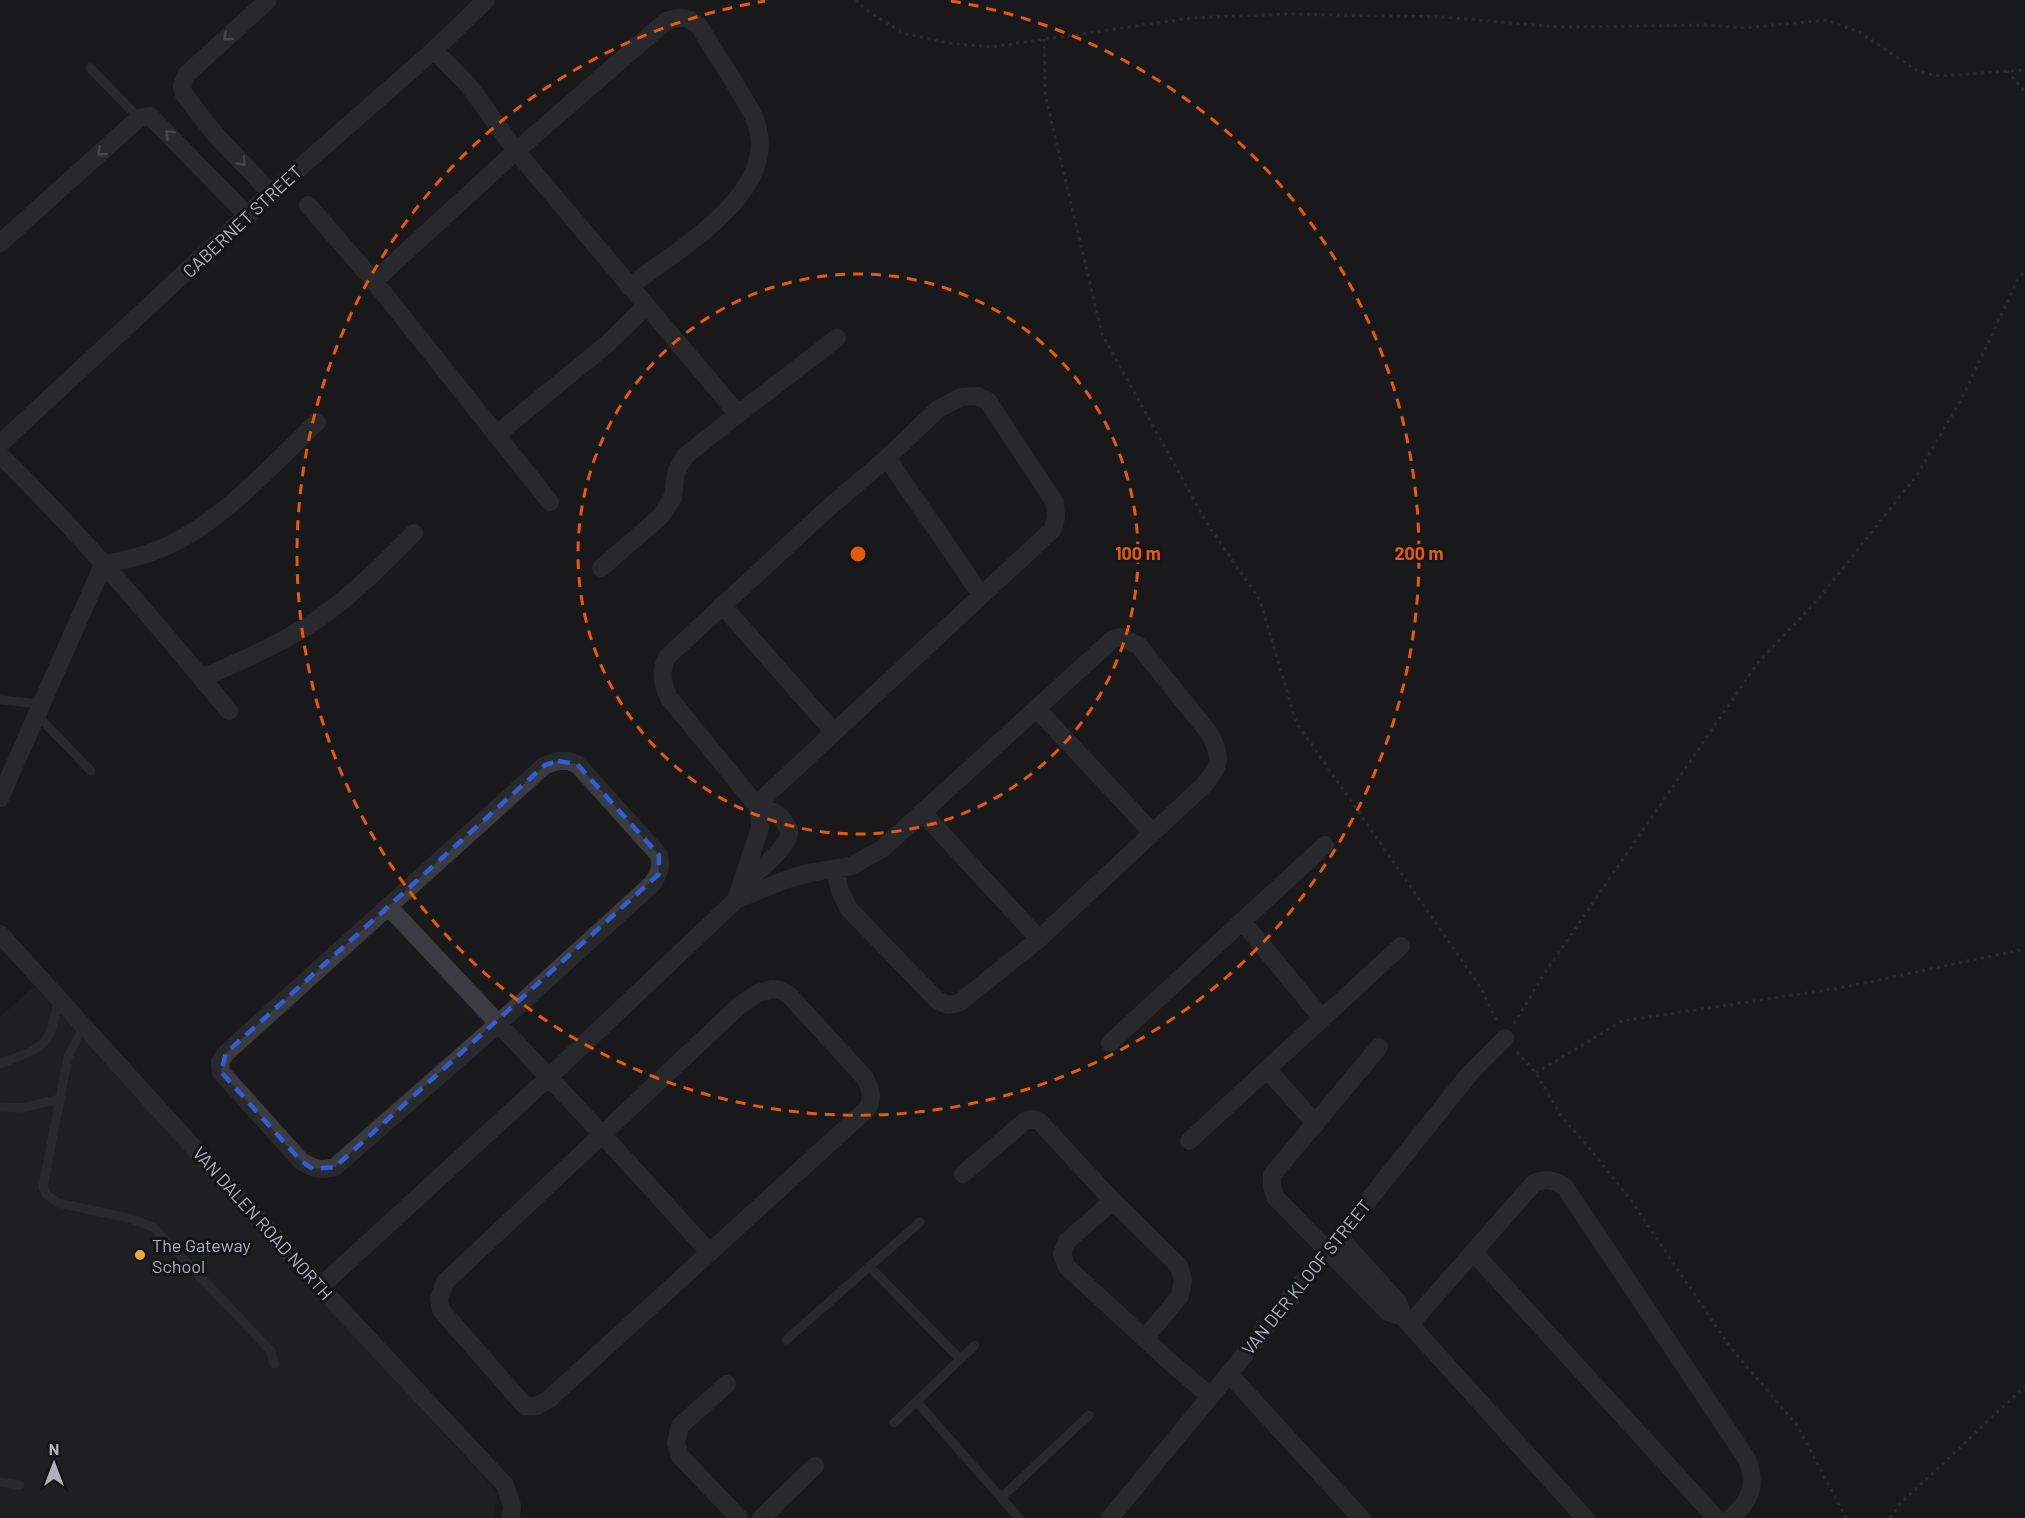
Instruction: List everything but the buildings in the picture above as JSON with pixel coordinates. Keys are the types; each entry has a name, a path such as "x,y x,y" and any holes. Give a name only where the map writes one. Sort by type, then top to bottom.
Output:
{"street":[{"path":"268,0 187,74 182,86 184,94 213,132 272,193"},
{"name":"CABERNET STREET","path":"0,444 272,193 434,50 486,0"},
{"path":"374,281 516,151 666,21 681,17 694,21 699,26 753,114 760,142 757,159 742,192 732,207 715,224 629,287"},
{"path":"434,50 469,86 516,151 738,414"},
{"path":"0,243 138,118 146,115 150,116 248,216"},
{"path":"308,205 374,281 550,502"},
{"path":"496,435 607,344 646,306"},
{"path":"601,568 660,518 673,497 676,473 685,456 837,338"},
{"path":"320,1287 548,1078 739,893 782,848 788,838 789,830 782,818 773,811 758,806 669,698 662,685 662,668 667,657 938,409 961,397 977,396 988,401 1055,503 1056,518 1052,530 834,731 758,806"},
{"path":"104,565 153,552 194,531 240,496 317,422"},
{"path":"0,456 32,486 104,565 229,711"},
{"path":"887,458 981,595"},
{"path":"202,678 269,648 328,612 384,564 414,533"},
{"path":"0,798 104,565"},
{"path":"722,605 834,731"},
{"path":"739,893 817,871 835,870 858,863 882,849 1113,639 1121,637 1139,646 1210,734 1217,747 1219,759 1217,770 1204,785 1038,939 959,1003 948,1005 937,1000 849,909 840,891 835,870"},
{"path":"1036,708 1152,832"},
{"path":"568,761 578,764 659,855 661,865 659,874 652,884 498,1024 335,1167 325,1170 313,1168 302,1161 221,1072 220,1062 226,1053 545,765 568,761"},
{"path":"739,893 760,828 758,806"},
{"path":"922,812 1038,939"},
{"path":"1110,1043 1325,844"},
{"path":"388,906 710,1253"},
{"path":"1242,921 1322,1018"},
{"name":"VAN DALEN ROAD NORTH","path":"0,934 320,1287 505,1485 512,1506 511,1518"},
{"path":"1189,1141 1401,945"},
{"path":"771,989 780,990 789,995 866,1078 871,1090 872,1099 868,1108 710,1253 549,1399 537,1406 525,1406 441,1310 439,1299 445,1282 602,1134 740,1005 758,993 771,989"},
{"name":"VAN DER KLOOF STREET","path":"1120,1514 1210,1396 1471,1072 1505,1038"},
{"path":"1379,1047 1272,1175 1272,1187 1276,1198 1333,1244 1359,1271 1388,1312 1406,1321 1585,1518"},
{"path":"1267,1069 1316,1124"},
{"path":"963,1174 1025,1121 1032,1119 1039,1121 1113,1201 1179,1266 1183,1280 1180,1296 1145,1338"},
{"path":"1406,1321 1473,1253 1534,1184 1550,1180 1565,1187 1747,1459 1751,1475 1750,1494 1744,1506 1731,1518"},
{"path":"1113,1201 1066,1241 1062,1254 1066,1267 1210,1396"},
{"path":"1473,1253 1716,1518"},
{"path":"1229,1374 1361,1518"},
{"path":"728,1384 680,1426 676,1443 680,1456 739,1518"},
{"path":"761,1518 815,1466"}],"lane":[{"path":"90,68 138,118"},
{"path":"0,700 38,709 91,771"},
{"path":"0,1064 31,1052 46,1043 53,1028 58,1000"},
{"path":"84,1026 68,1057 45,1168 43,1187 46,1194 58,1203 129,1218 153,1227 271,1351 274,1364"},
{"path":"0,1107 21,1108 60,1099"},
{"path":"786,1340 920,1222"},
{"path":"870,1267 960,1359"},
{"path":"894,1423 975,1345"},
{"path":"916,1402 1019,1518"},
{"path":"1001,1498 1089,1415"},
{"path":"0,1482 20,1485"}],"path":[{"path":"856,0 866,10 903,33 946,43 991,47 1191,18 1288,14 1442,17 1558,27 1708,25 1744,28 1826,20 1859,32 1919,72 1940,75 2025,70"},
{"path":"1044,39 1045,94 1102,334 1208,525 1260,600 1296,722 1480,988 1505,1038 1536,1073 1563,1119 1630,1199 1730,1347 1797,1425 1845,1518"},
{"path":"2007,71 2025,92"},
{"path":"1505,1038 1544,974 1757,664 1820,597 1917,475 1963,396 2018,279 2025,271"},
{"path":"1536,1073 1622,1021 1840,988 2025,949"},
{"path":"1890,1518 1900,1504 2024,1387"}],"highlighted area":[{"path":"558,761 577,764 659,855 659,874 335,1167 313,1169 301,1161 221,1072 226,1053 545,765"}],"shaded area":[{"name":"The Gateway School","path":"34,986 497,1492 494,1518 0,1518 0,1017"}],"place":[{"name":"The Gateway School","path":"140,1255"}]}
